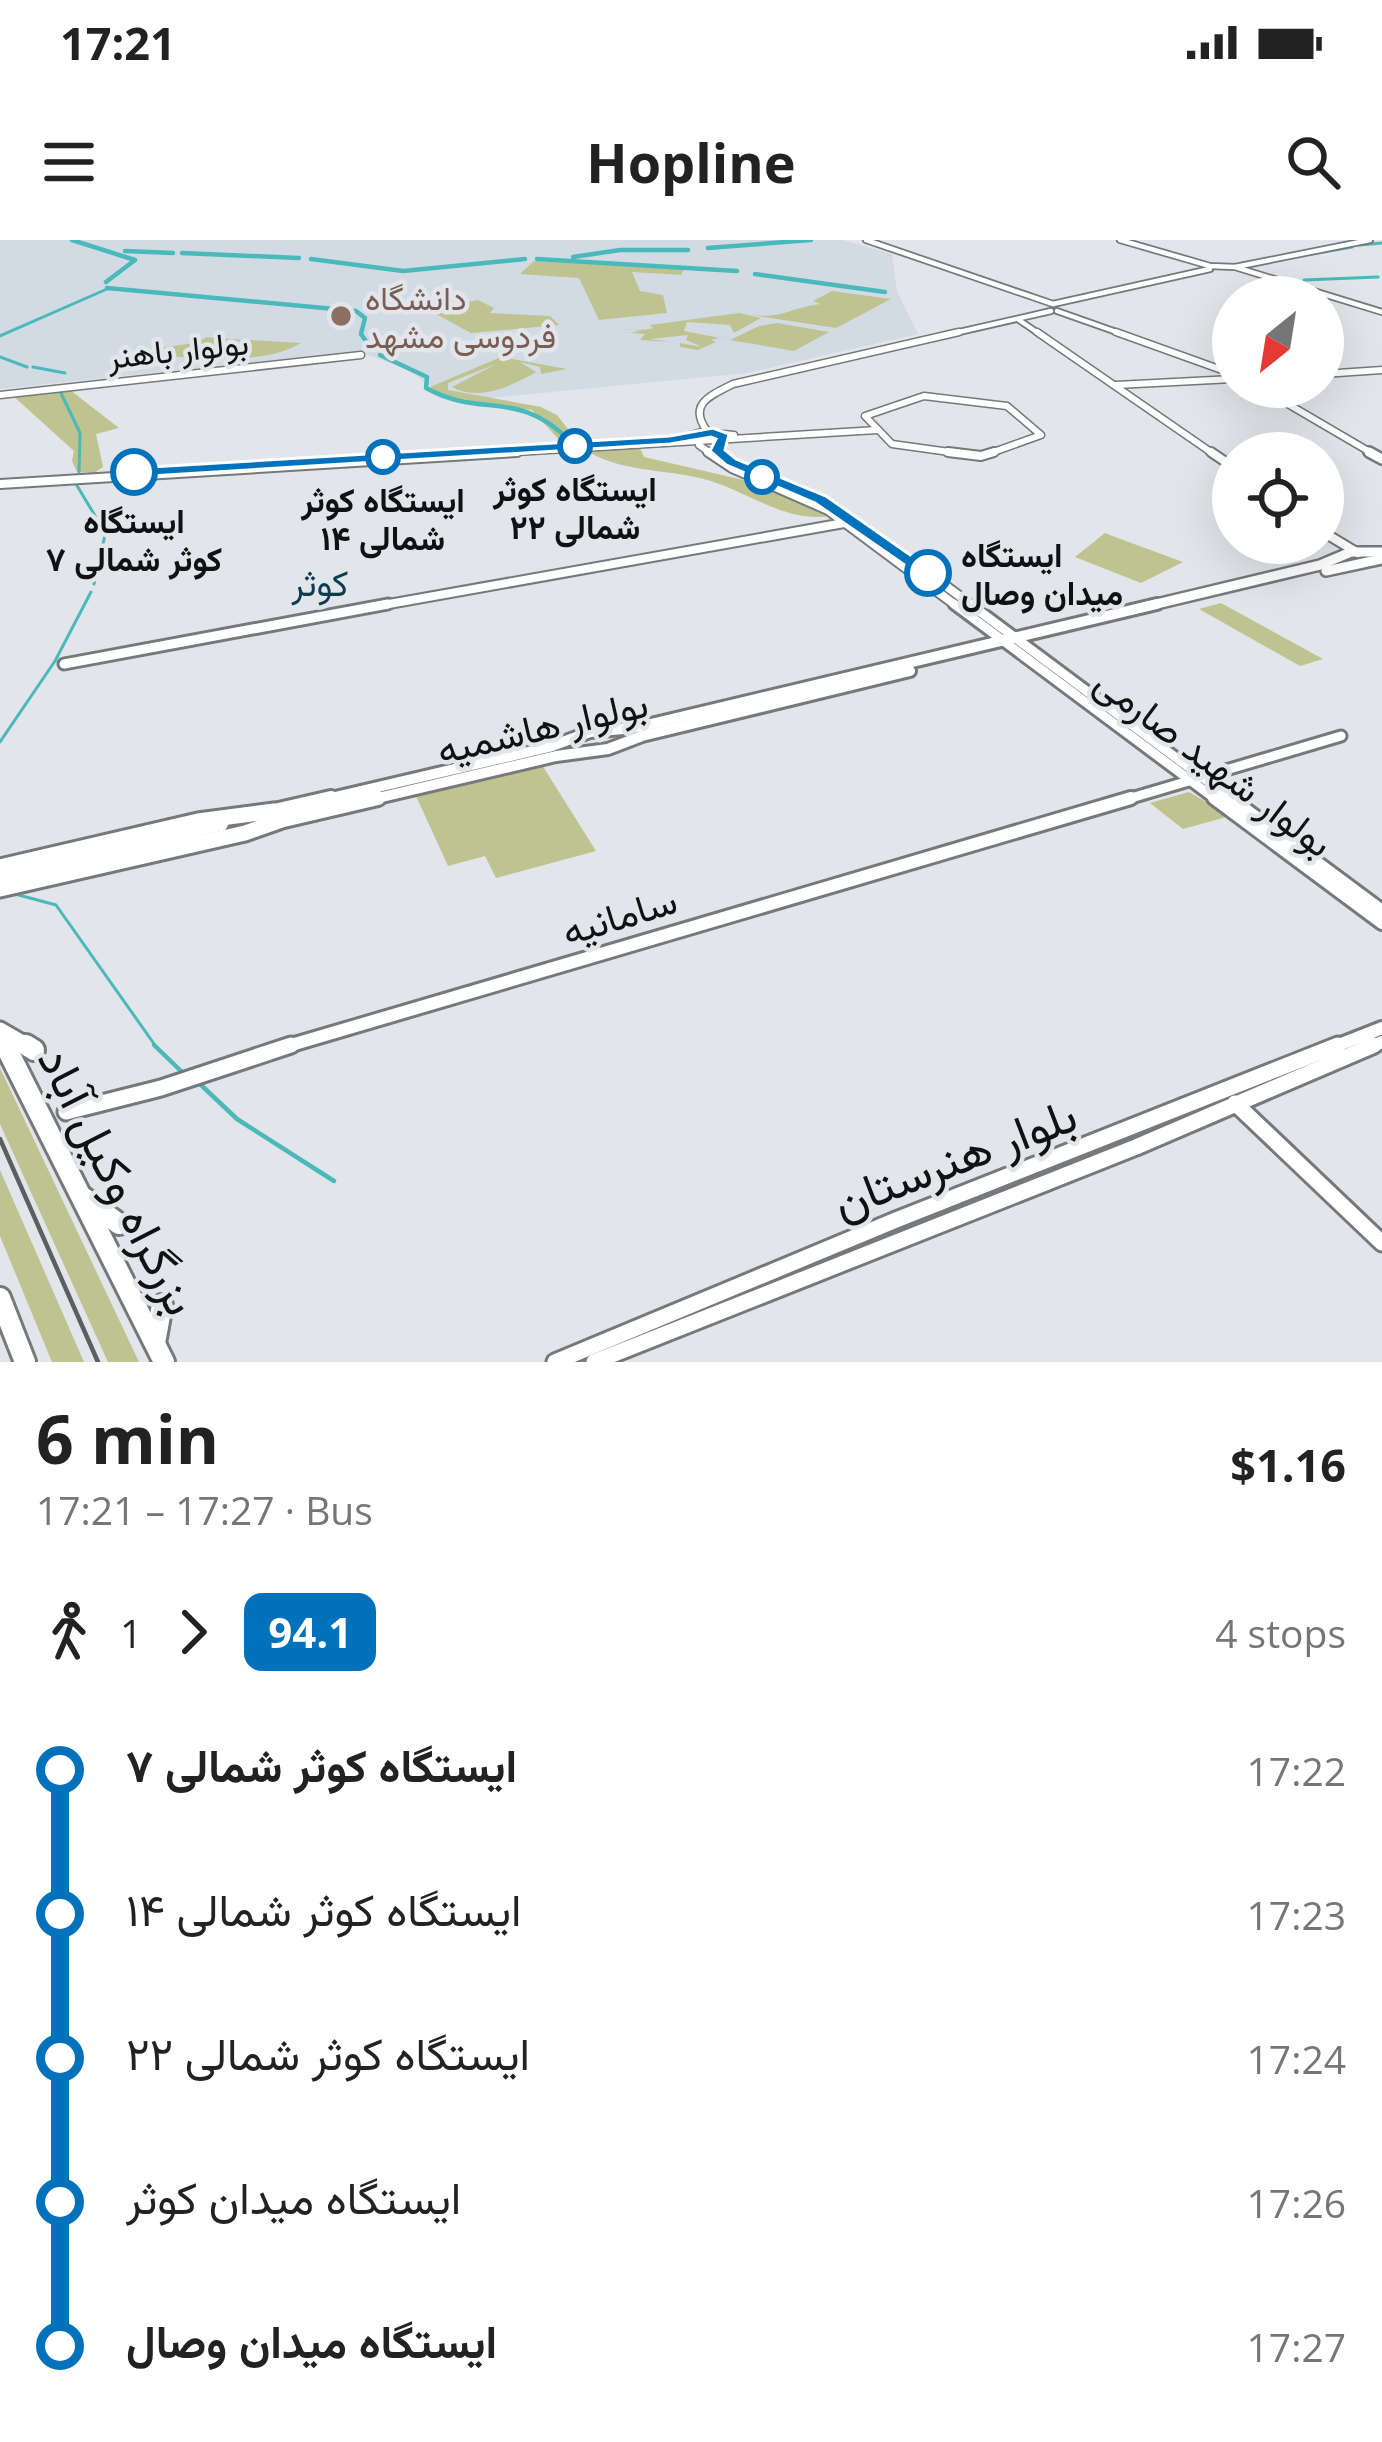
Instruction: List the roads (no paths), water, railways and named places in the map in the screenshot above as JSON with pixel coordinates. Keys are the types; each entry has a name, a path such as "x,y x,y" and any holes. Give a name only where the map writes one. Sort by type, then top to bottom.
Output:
{"highway":[{"path":"0,867 198,821 276,816"},
{"path":"1,884 229,837 276,816"},
{"path":"0,1033 34,1050"},
{"name":"بزرگراه وکیل آباد","path":"0,1033 159,1352"},
{"path":"80,1196 119,1224"},
{"path":"0,1298 25,1362"},
{"path":"159,1352 163,1305"}],"main road":[{"path":"862,240 1054,308 1370,240"},
{"path":"862,240 1212,366"},
{"path":"1123,240 1226,268"},
{"path":"1123,240 1382,312"},
{"path":"693,439 689,414 700,396 728,382 1028,319 1054,308 1354,240"},
{"path":"1202,261 1252,276"},
{"path":"1344,302 1382,312"},
{"path":"720,440 708,432 697,413 707,397 734,384 1042,306"},
{"path":"1069,308 1212,367"},
{"path":"1028,319 1212,452"},
{"name":"بولوار باهنر","path":"0,393 359,354"},
{"path":"1344,373 1382,370"},
{"path":"1116,386 1212,377"},
{"path":"0,482 876,429 897,446 981,456 1041,435 1007,406 927,396 866,413 876,429"},
{"path":"1299,408 1382,456"},
{"path":"693,439 708,432"},
{"name":"بولوار شهید صارمی","path":"693,439 732,468 814,501 909,564"},
{"name":"بولوار شهید صارمی","path":"720,440 717,451 731,462 821,499 1382,923"},
{"path":"64,664 843,520"},
{"path":"1344,544 1380,558"},
{"name":"بولوار هاشمیه","path":"1344,556 1360,553"},
{"name":"بولوار هاشمیه","path":"1195,599 1380,558"},
{"name":"بولوار هاشمیه","path":"276,816 580,736 784,696 1326,564"},
{"path":"1338,564 1349,568"},
{"name":"بولوار هاشمیه","path":"1,884 276,816 592,752 784,696"},
{"path":"580,736 591,740 592,752"},
{"name":"سامانیه","path":"66,1112 1341,736"},
{"name":"بولوار شهید صارمی","path":"1199,781 1382,910"},
{"name":"بلوار هنرستان","path":"556,1362 820,1251 1382,1028"},
{"name":"بلوار هنرستان","path":"594,1362 1136,1147 1382,1042"},
{"path":"1235,1103 1382,1244"},
{"path":"1123,1132 1136,1147"},
{"path":"820,1251 830,1268"}],"waterway":[{"path":"72,240 135,260 106,282"},
{"path":"708,248 811,240"},
{"path":"1360,245 1382,243"},
{"path":"1312,254 1352,247"},
{"path":"573,257 620,250 688,250"},
{"path":"125,251 173,253"},
{"path":"182,253 299,258"},
{"path":"311,259 403,271 525,259"},
{"path":"537,259 737,271"},
{"path":"755,274 885,292"},
{"path":"1344,278 1378,277"},
{"path":"107,288 356,311 365,318 361,334 368,344"},
{"path":"0,336 107,289"},
{"path":"380,355 427,377 426,388 465,402 533,415 570,441"},
{"path":"0,357 27,367"},
{"path":"33,367 65,373"},
{"path":"59,389 80,433 79,472"},
{"path":"76,484 103,529"},
{"path":"94,584 105,535"},
{"path":"0,742 55,661 91,592"},
{"path":"15,894 56,905 157,1048"},
{"path":"157,1048 182,1072"},
{"path":"200,1084 237,1119 334,1181"}],"tram line":[{"path":"0,1139 98,1362"}],"place":[{"name":"دانشگاه فردوسی مشهد","path":"341,316"},
{"name":"ایستگاه کوثر شمالی ۲۲","path":"575,446"},
{"name":"ایستگاه کوثر شمالی ۱۴","path":"383,457"},
{"name":"ایستگاه کوثر شمالی ۷","path":"134,472"},
{"name":"ایستگاه میدان وصال","path":"928,573"}],"district":[{"name":"کوثر","path":"320,582"}]}
